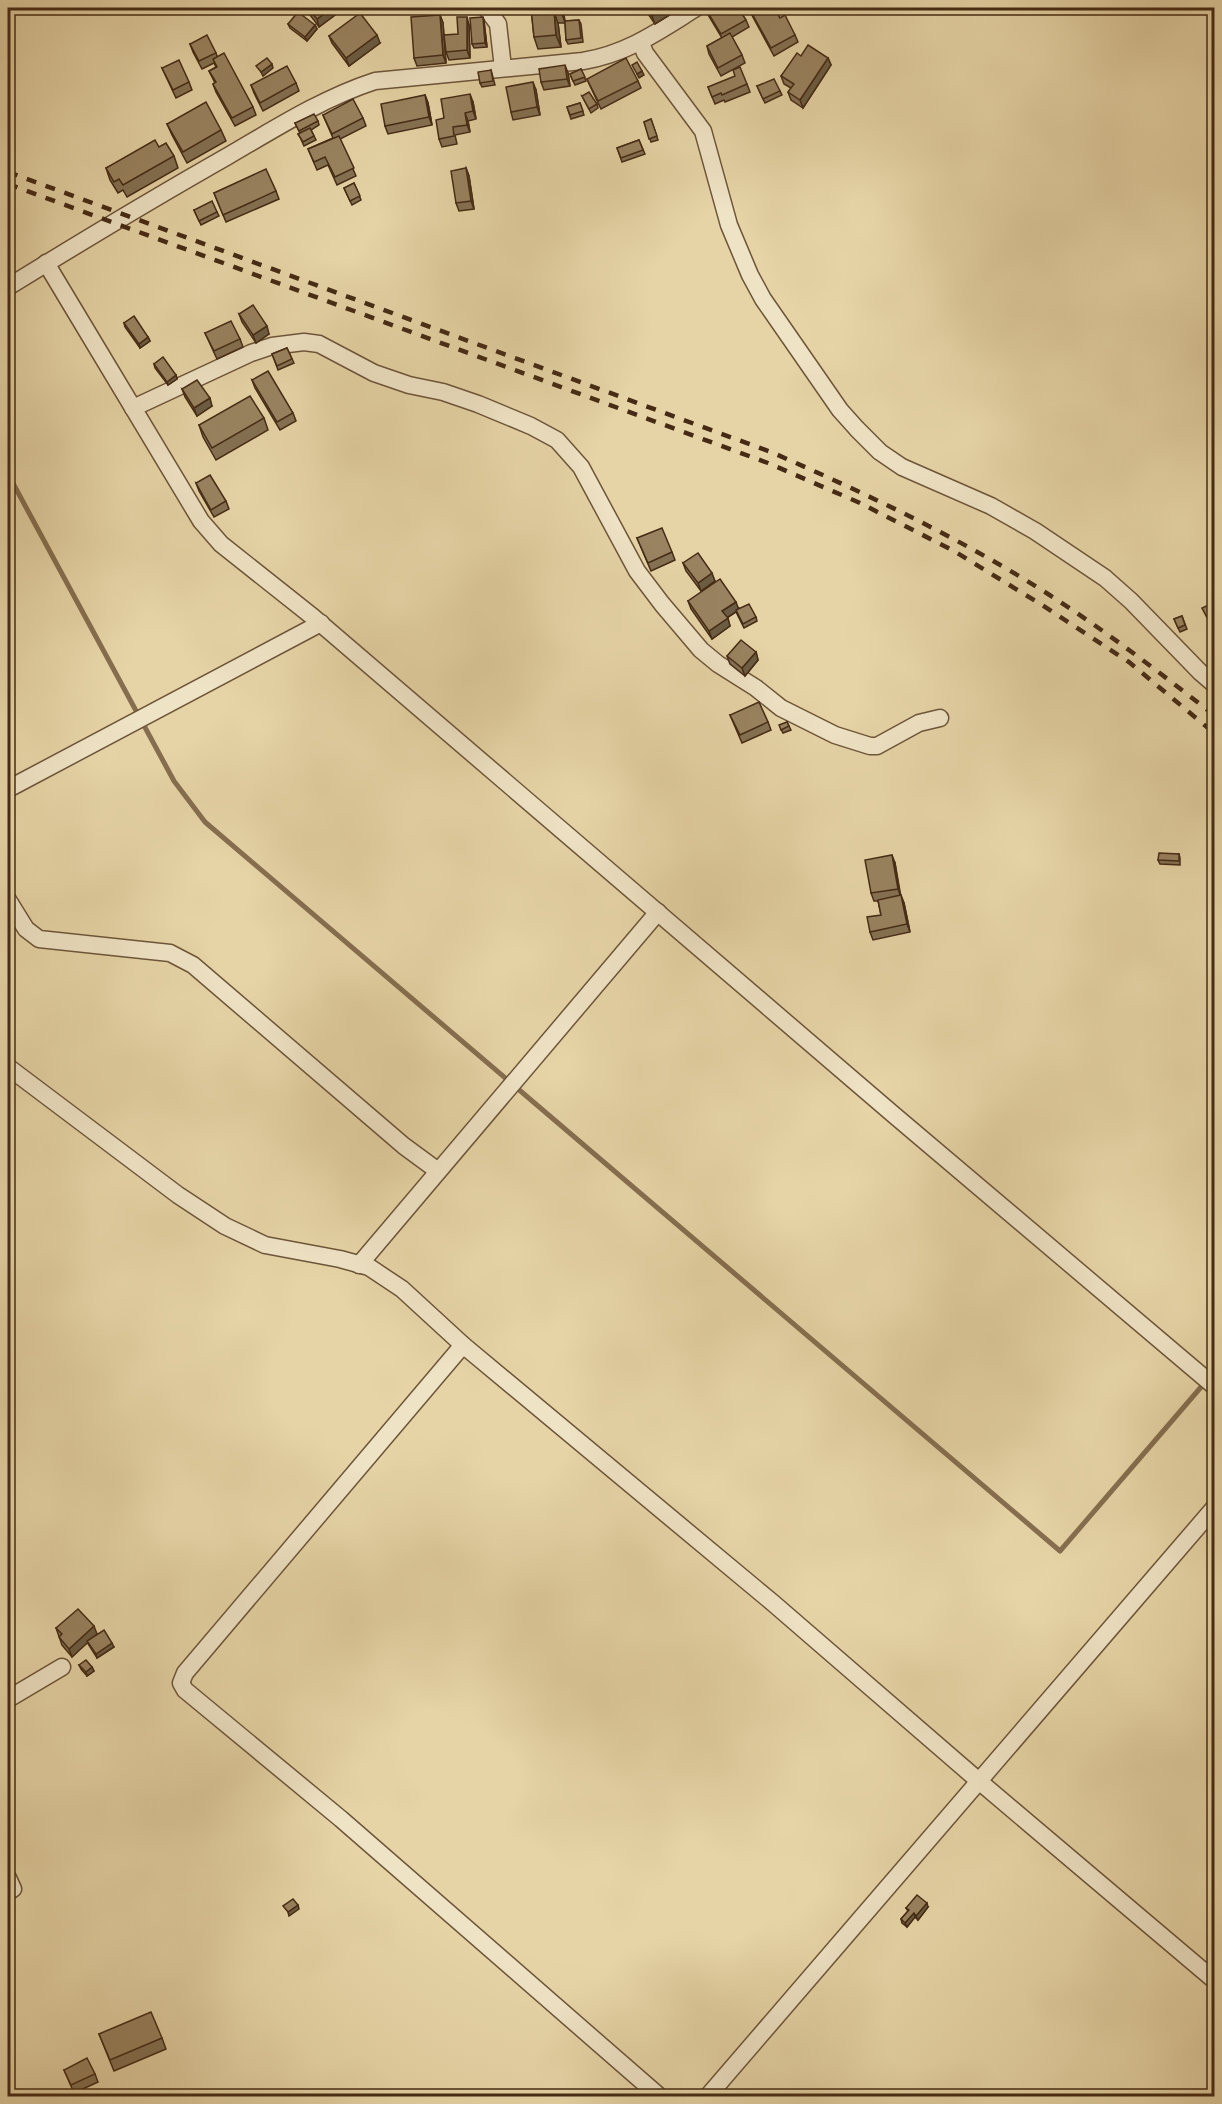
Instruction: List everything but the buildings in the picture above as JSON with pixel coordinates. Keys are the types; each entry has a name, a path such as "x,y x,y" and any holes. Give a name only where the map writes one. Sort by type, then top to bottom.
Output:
{"street":[{"path":"486,8 498,24 503,68"},
{"path":"8,287 112,222 271,131 349,90 375,81 598,59 641,43 696,8"},
{"path":"641,43 645,53 702,131 729,225 750,275 768,306 840,410 856,429 880,452 902,467 991,506 1035,531 1105,578 1215,684"},
{"path":"46,263 201,521 221,544 321,623 1215,1386"},
{"path":"133,408 251,353 272,346 304,342 319,344 374,373 478,404 531,426 557,440 570,453 595,490 637,571 676,622 701,650 718,664 756,688 781,708 835,735 870,746 877,746 919,723 940,718"},
{"path":"8,789 321,623"},
{"path":"8,900 26,929 39,939 170,953 193,964 404,1146 438,1172"},
{"path":"358,1265 658,912"},
{"path":"8,1067 178,1195 225,1226 264,1245 358,1265 378,1273 402,1289 463,1345 773,1603 980,1782 1215,1980"},
{"path":"463,1345 270,1571 185,1673 181,1683 185,1690 340,1818 658,2097"},
{"path":"708,2097 1215,1508"},
{"path":"8,1699 62,1667"}],"waterway":[{"path":"8,474 174,781 205,822 1060,1551 1214,1372"}],"railway":[{"path":"8,172 771,452 807,468 912,518 1015,574 1112,637 1214,715"},
{"path":"8,184 768,463 860,503 954,551 1042,605 1129,662 1214,733"}]}
